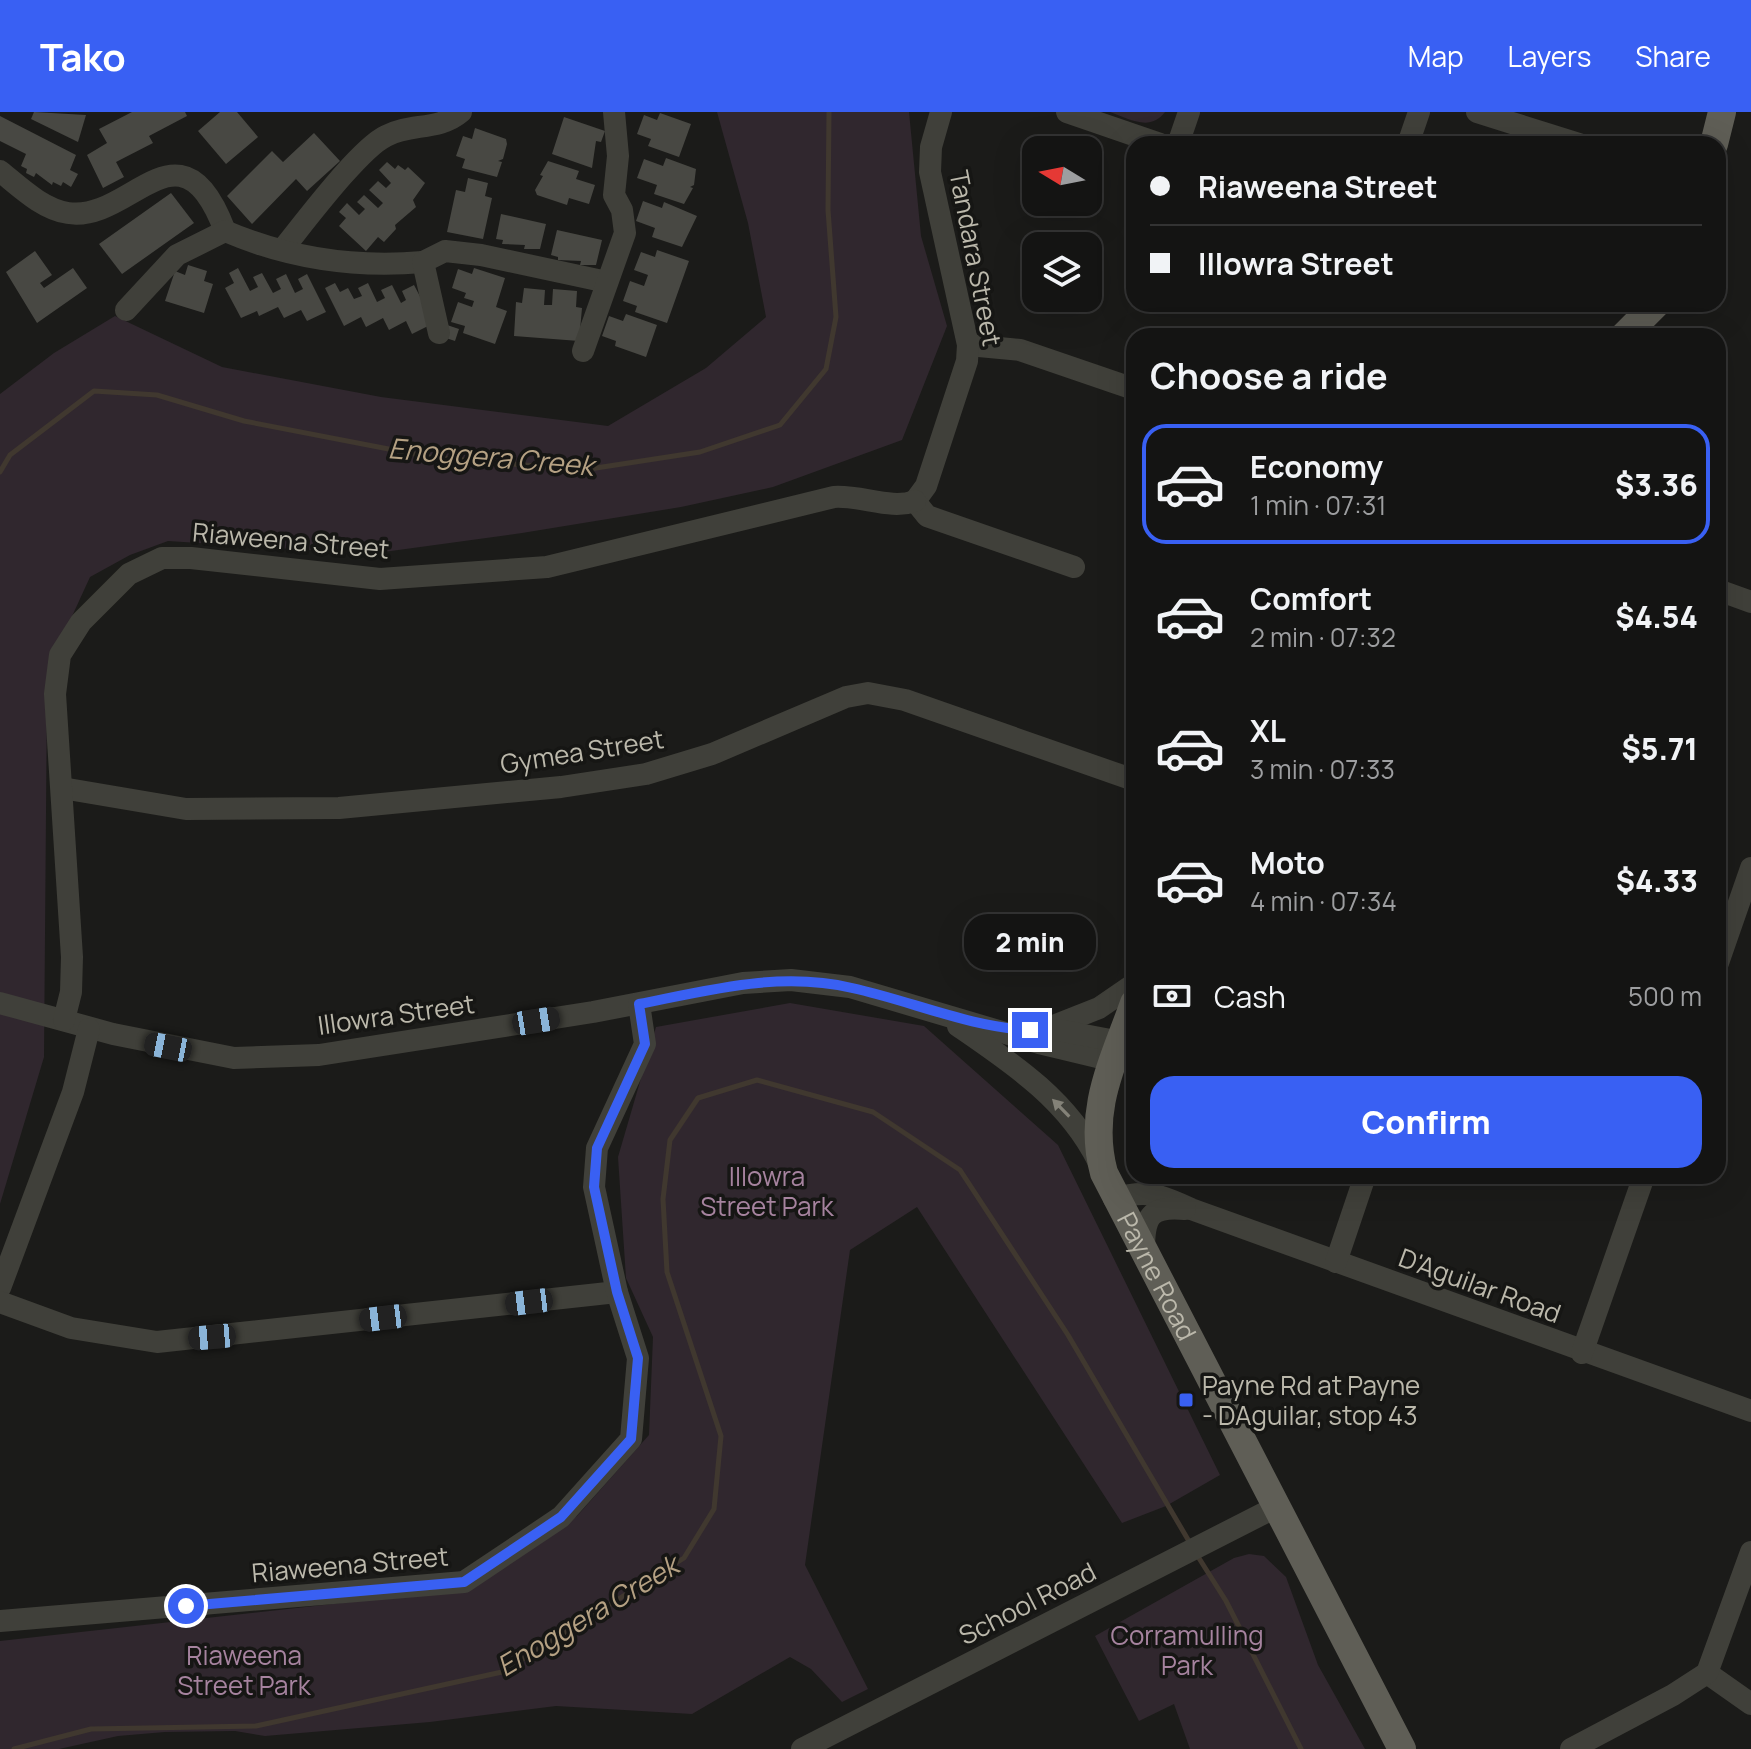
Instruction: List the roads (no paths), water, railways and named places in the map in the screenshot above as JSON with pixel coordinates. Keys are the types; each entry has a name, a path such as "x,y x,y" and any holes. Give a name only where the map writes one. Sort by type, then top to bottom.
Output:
{"main road":[{"path":"1716,136 1722,112"},
{"path":"1632,328 1648,312"},
{"name":"Payne Road","path":"1126,1028 1096,1123 1096,1145 1109,1186 1402,1749"}],"street":[{"path":"282,250 373,144 393,132 434,126 461,112"},
{"path":"583,351 625,233 622,210 614,195 618,156 614,112"},
{"name":"Tandara Street","path":"915,501 926,486 964,374 968,345 930,172 931,147 941,112"},
{"path":"1067,112 1137,136"},
{"path":"1181,136 1189,112"},
{"path":"1411,136 1419,112"},
{"path":"1477,112 1554,136"},
{"path":"0,171 43,204 72,214 113,204 154,178 185,178 197,185 216,208 225,231"},
{"path":"126,310 177,255 225,231 282,250 349,264 423,262 445,251 469,253 607,282"},
{"path":"423,262 439,333"},
{"path":"968,345 1020,350 1126,386"},
{"name":"Riaweena Street","path":"64,1020 71,992 72,957 55,694 60,655 81,622 129,574 162,558 191,558 380,579 547,567 834,497 858,496 898,505 915,501"},
{"path":"915,501 927,516 1074,567"},
{"path":"1726,593 1751,602"},
{"name":"Gymea Street","path":"62,788 186,809 339,808 561,787 646,774 712,754 846,697 868,693 887,694 1126,777"},
{"path":"1726,943 1747,892 1751,868"},
{"name":"Illowra Street","path":"2,1003 89,1029 234,1058 319,1055 639,1004 743,983 791,980 850,987 990,1028 1118,1052"},
{"path":"1030,1030 1073,1021 1126,989"},
{"name":"Riaweena Street","path":"0,1621 464,1582 561,1517 631,1439 638,1358 617,1292 597,1210 595,1169 597,1148 607,1122 645,1044 639,1004"},
{"path":"936,1012 1026,1074 1051,1097 1083,1133 1109,1186"},
{"name":"Illowra Street","path":"990,1028 1063,1031 1118,1052"},
{"path":"0,1288 73,1092 89,1029"},
{"path":"1336,1262 1362,1184"},
{"path":"1582,1353 1641,1184"},
{"name":"D'Aguilar Road","path":"1109,1186 1156,1193 1191,1209 1582,1353 1751,1411"},
{"name":"D'Aguilar Road","path":"1144,1255 1146,1224 1152,1214 1166,1207 1191,1209"},
{"path":"0,1302 71,1328 157,1342 617,1292"},
{"name":"School Road","path":"802,1749 1276,1507"},
{"path":"1571,1749 1707,1673 1751,1552"},
{"path":"1707,1673 1751,1704"}],"waterway":[{"name":"Enoggera Creek","path":"0,472 10,455 94,391 157,395 244,421 430,457 583,470 700,452 780,425 826,369 836,317 828,210 829,112"},
{"name":"Enoggera Creek","path":"14,1749 91,1729 256,1726 502,1672 684,1558 714,1509 721,1436 667,1272 663,1199 670,1140 698,1098 757,1080 873,1112 960,1170 1068,1335 1190,1543"},
{"name":"Enoggera Creek","path":"1197,1555 1226,1601 1301,1749"}],"place":[{"name":"Payne Rd at Payne - DAguilar, stop 43","path":"1186,1400"}],"park label":[{"name":"Illowra Street Park","path":"767,1191"},
{"name":"Corramulling Park","path":"1187,1650"},
{"name":"Riaweena Street Park","path":"244,1670"}]}
